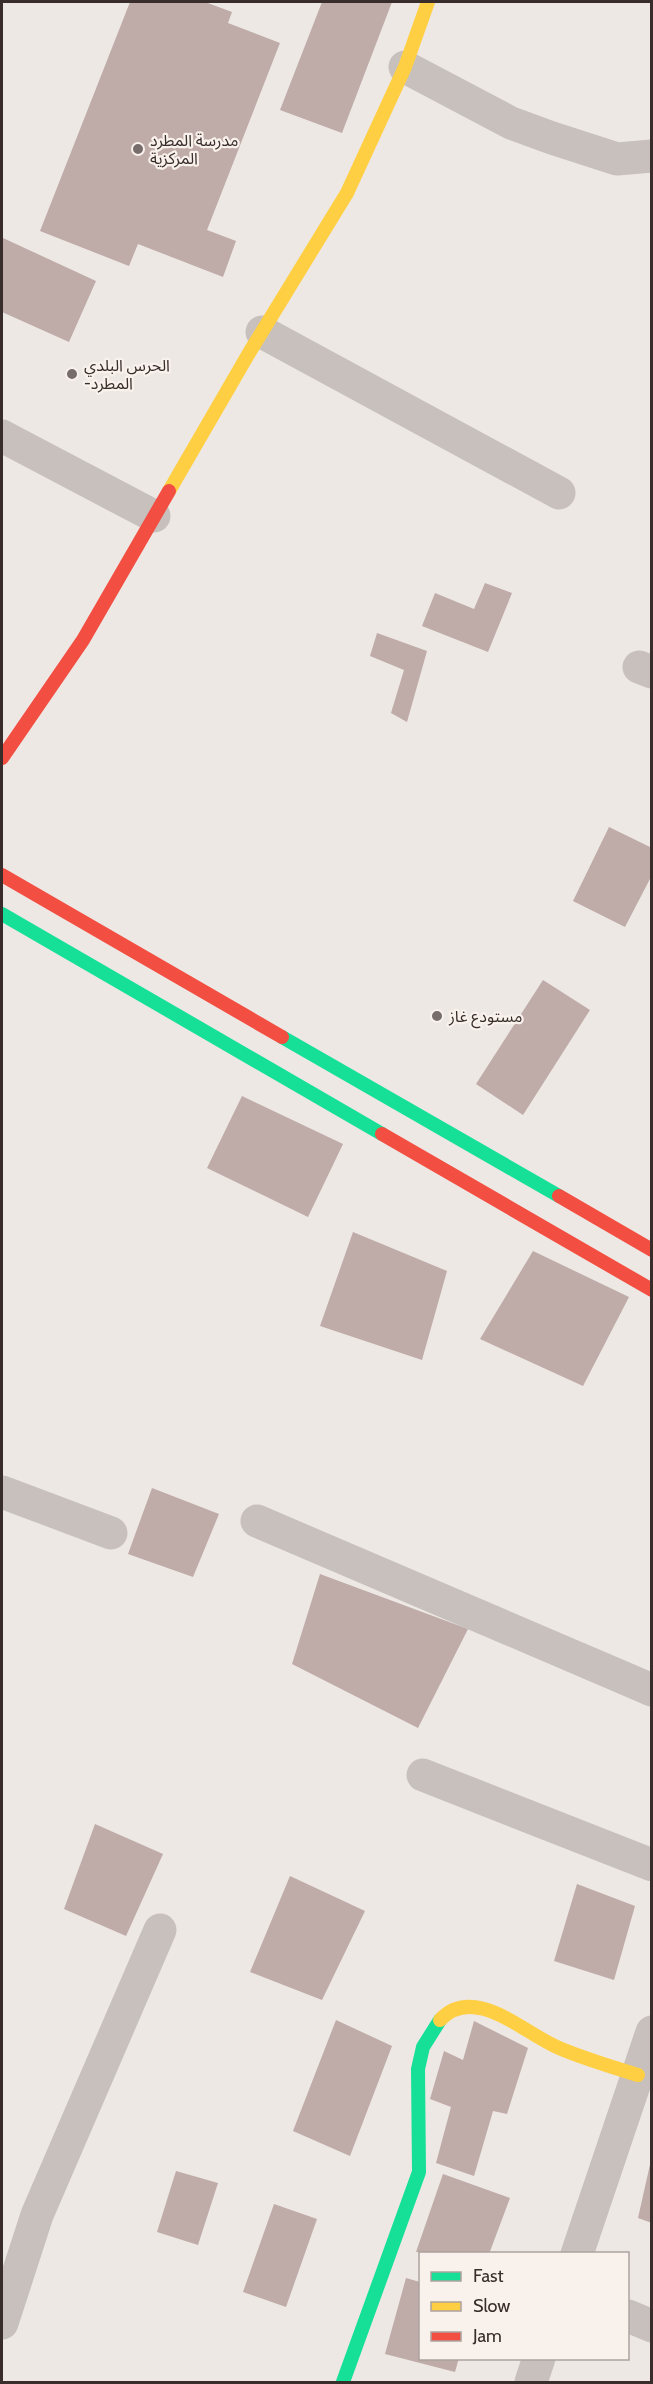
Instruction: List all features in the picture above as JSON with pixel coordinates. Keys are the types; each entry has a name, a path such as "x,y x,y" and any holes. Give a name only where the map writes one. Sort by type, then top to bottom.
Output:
{"main road":[{"path":"2,758 83,640 262,332 348,193 405,67 428,2"},
{"path":"2,875 571,1224 651,1290"},
{"path":"2,914 571,1224 651,1250"},
{"path":"343,2382 419,2172 422,2155 416,2117 421,2054 430,2034 442,2019 460,2006 478,2009 584,2058 638,2075"}],"street":[{"path":"405,67 511,123 552,138 617,159 651,156"},
{"path":"262,332 559,493"},
{"path":"2,436 154,516"},
{"path":"2,1492 111,1533"},
{"path":"257,1521 651,1690"},
{"path":"423,1775 651,1865"},
{"path":"2,2323 41,2205 160,1930"},
{"path":"577,2252 651,2032"},
{"path":"629,2317 651,2326"},
{"path":"531,2382 538,2360"}],"building":[{"path":"130,2 205,2 232,12 228,23 280,43 207,230 236,241 223,277 138,244 129,266 40,231"},
{"path":"322,2 392,2 342,133 280,110"},
{"path":"3,238 96,281 69,342 2,312"},
{"path":"485,583 512,593 488,652 422,626 435,593 474,609"},
{"path":"377,633 427,651 407,722 391,713 404,670 370,656"},
{"path":"609,827 652,848 652,875 625,927 573,901"},
{"path":"543,980 590,1010 523,1115 476,1084"},
{"path":"242,1096 343,1144 308,1217 207,1168"},
{"path":"353,1232 447,1271 422,1360 320,1326"},
{"path":"533,1251 629,1297 583,1386 480,1339"},
{"path":"152,1488 219,1514 193,1577 128,1554"},
{"path":"320,1574 468,1629 418,1728 292,1664"},
{"path":"95,1824 163,1854 126,1936 64,1909"},
{"path":"290,1876 365,1911 322,2000 250,1972"},
{"path":"577,1884 635,1906 614,1980 554,1961"},
{"path":"336,2020 392,2046 350,2156 293,2131"},
{"path":"474,2021 528,2048 507,2114 493,2111 474,2176 436,2163 451,2107 430,2099 444,2051 463,2060"},
{"path":"652,2161 652,2223 638,2218"},
{"path":"176,2171 218,2183 198,2245 157,2232"},
{"path":"443,2174 510,2198 490,2252 416,2252"},
{"path":"274,2204 317,2219 286,2307 243,2292"},
{"path":"406,2278 419,2282 419,2360 458,2360 455,2372 385,2354"}],"traffic: fast":[{"path":"2,914 382,1134"},
{"path":"282,1037 559,1196"},
{"path":"343,2382 419,2172 418,2069 423,2047 440,2020"}],"traffic: slow":[{"path":"169,491 249,353 347,193 405,67 428,2"},
{"path":"440,2020 453,2010 468,2007 484,2009 515,2023 559,2048 638,2075"}],"traffic: jam":[{"path":"2,758 83,640 169,491"},
{"path":"2,875 282,1037"},
{"path":"382,1134 652,1290"},
{"path":"559,1196 652,1250"}],"place":[{"name":"مدرسة المطرد المركزية","path":"138,149"},
{"name":"الحرس البلدي -المطرد","path":"72,374"},
{"name":"مستودع غاز","path":"437,1016"}]}
